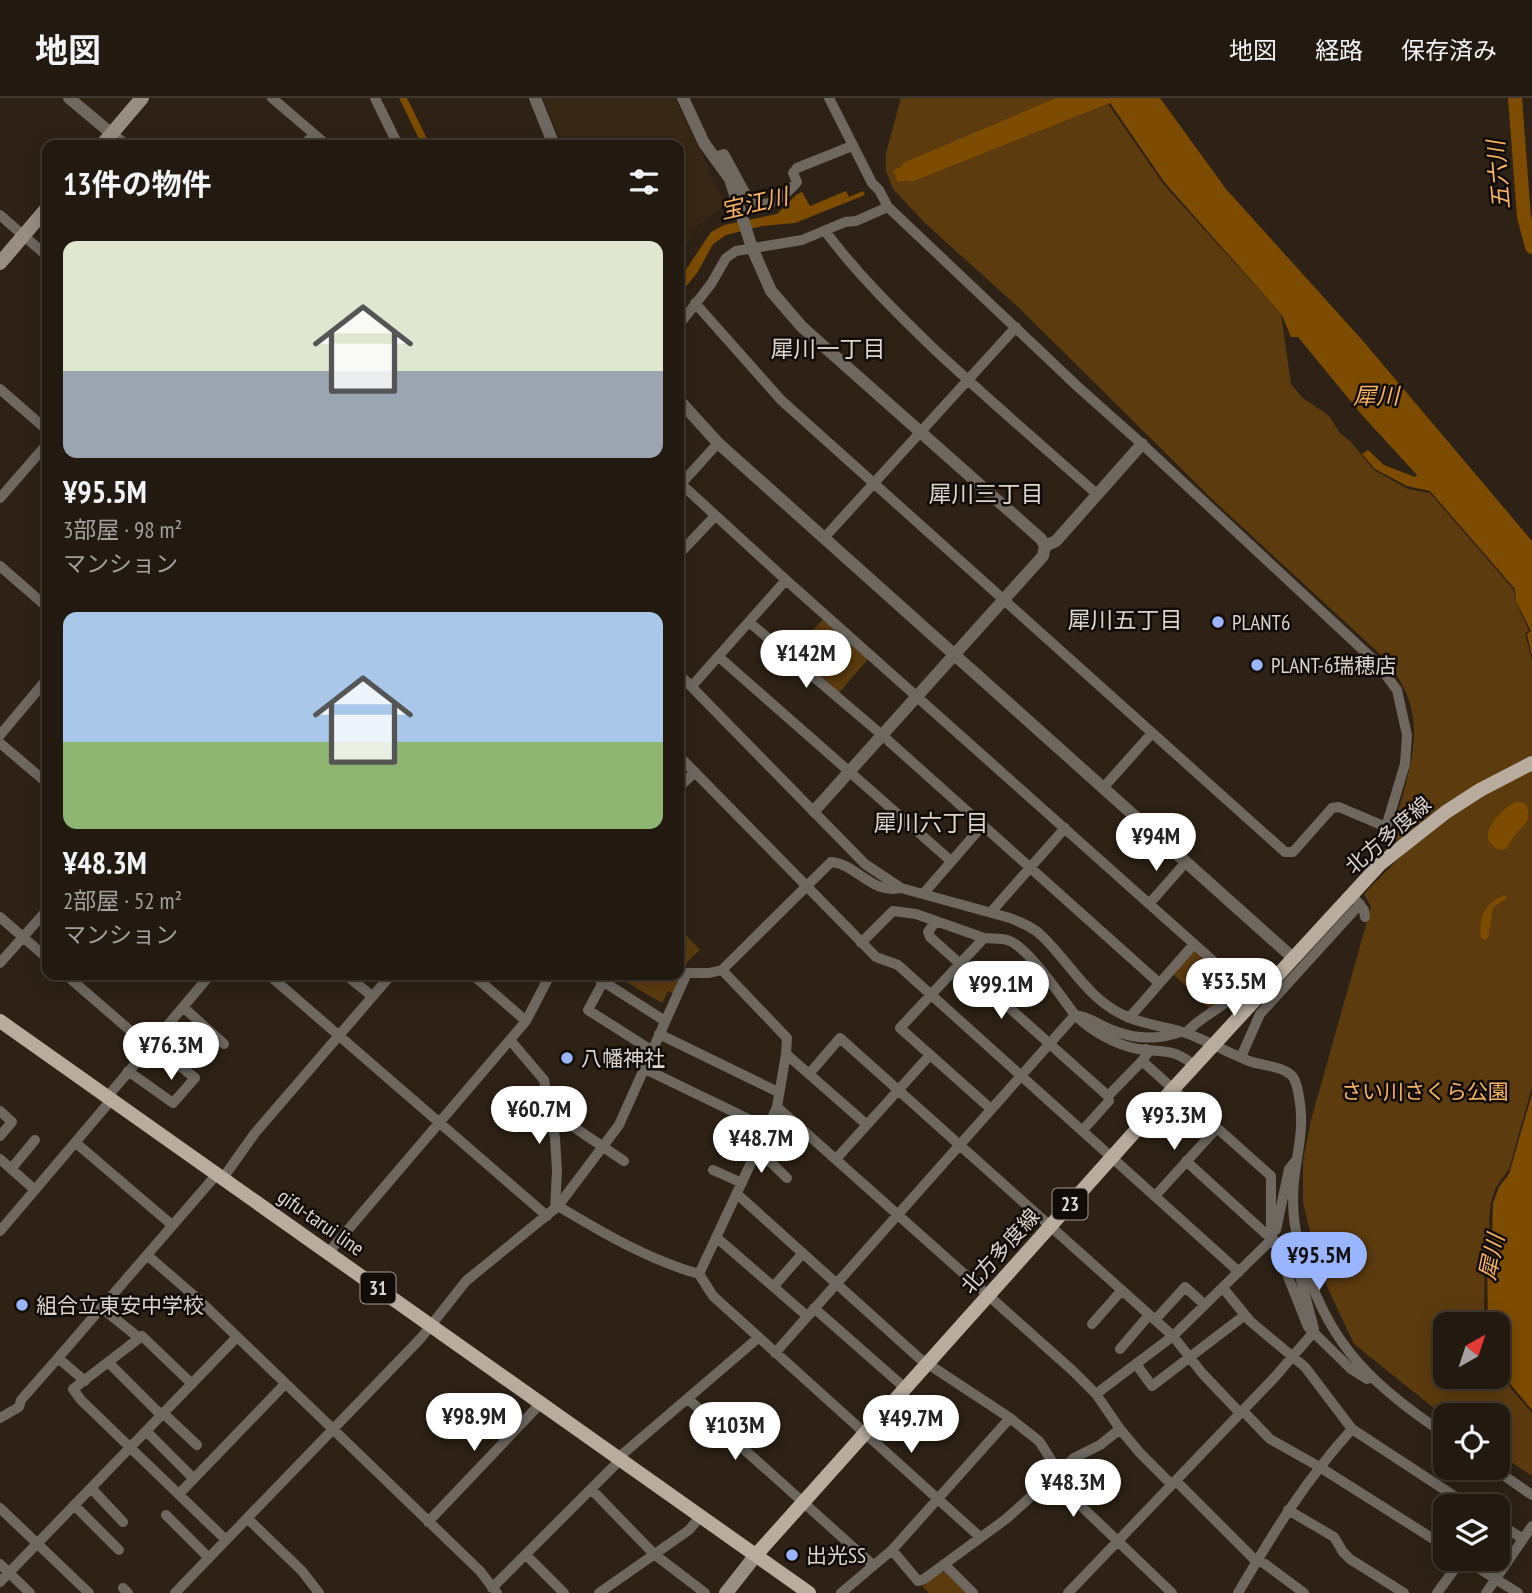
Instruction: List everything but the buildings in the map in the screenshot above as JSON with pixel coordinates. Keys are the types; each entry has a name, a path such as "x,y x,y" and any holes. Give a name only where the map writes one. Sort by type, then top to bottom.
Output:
{"main road":[{"path":"107,140 142,98"},
{"path":"0,263 42,214"},
{"name":"北方多度線","path":"756,1555 1173,1088 1292,957 1355,900 1388,858 1446,812 1480,790 1532,763"},
{"name":"gifu-tarui line","path":"0,1021 809,1593"},
{"path":"726,1593 756,1555"}],"street":[{"path":"69,98 119,140"},
{"path":"272,98 321,140"},
{"path":"375,98 396,140"},
{"path":"535,98 552,140"},
{"path":"682,98 704,143 730,179 751,245 771,290 781,305 802,327 1041,539 1045,546 1043,556 814,811"},
{"path":"695,303 781,400 1289,854 1332,808 1339,807 1386,827 1407,749 1405,721 1397,690 1377,663 888,207 872,183 829,98"},
{"path":"309,140 314,134"},
{"path":"714,157 724,154 750,200 753,204 762,206 777,202 795,186 797,182 794,170 852,146"},
{"path":"684,318 726,258 736,251 751,245 802,240 888,207"},
{"path":"0,215 42,252"},
{"path":"825,231 866,283 966,379 1098,495"},
{"path":"824,538 1016,327"},
{"path":"0,389 42,426"},
{"path":"684,406 718,443 1292,957"},
{"path":"684,479 718,443"},
{"path":"1045,546 1056,541 1142,444"},
{"path":"0,498 42,450"},
{"path":"684,487 1239,984 1240,990 1227,1004 1183,1032 1168,1036 1131,1036 1087,1017 1075,1015"},
{"path":"684,549 715,516"},
{"path":"0,566 42,603"},
{"path":"692,686 786,580"},
{"path":"750,622 882,735 1159,983"},
{"path":"719,657 951,862"},
{"path":"684,679 866,864 901,888 1019,921 1041,935 1093,995 1111,1009 1129,1018 1183,1032 1241,1057 1286,1071 1295,1079 1303,1114 1293,1216 1297,1239 1317,1301 1328,1322 1371,1379 1433,1426"},
{"path":"0,735 42,685"},
{"path":"1103,788 1153,733"},
{"path":"0,743 42,779"},
{"path":"684,761 876,957 898,965 1239,1272"},
{"path":"684,782 695,772"},
{"path":"924,893 983,825"},
{"path":"991,912 1065,828"},
{"path":"684,980 687,973 722,970 831,862 882,888 901,888"},
{"path":"1149,904 1186,862"},
{"path":"1241,1057 1260,1014 1355,900 1364,910 1365,917"},
{"path":"861,943 893,911 916,914 984,938 1009,940 1023,950 1087,1026 1109,1039 1137,1049 1167,1050 1195,1066"},
{"path":"0,963 42,916"},
{"path":"0,917 42,954"},
{"path":"936,921 928,932 930,937 1108,1096 1109,1101 1082,1131"},
{"path":"984,938 900,1028 991,1109"},
{"path":"1129,1018 1194,944"},
{"path":"699,1274 777,1107 786,1055 787,1038 722,970"},
{"path":"72,980 150,1045 195,1078 173,1104 128,1071"},
{"path":"0,1231 76,1143 128,1071 206,980"},
{"path":"275,980 438,1122 553,1210 674,1267 699,1274 713,1296 980,1537"},
{"path":"352,980 372,996"},
{"path":"0,1418 19,1407 21,1400 172,1225 220,1176 386,980"},
{"path":"479,980 526,1021"},
{"path":"328,1253 526,1021 547,980"},
{"path":"601,980 665,1021"},
{"path":"175,1593 431,1325 466,1281 553,1210 619,1125 684,980"},
{"path":"604,982 588,1010 651,1050"},
{"path":"183,1007 224,1044"},
{"path":"775,1353 1075,1015"},
{"path":"659,1034 778,1092"},
{"path":"808,1074 840,1038 1173,1336 1202,1373 1270,1439 1433,1539"},
{"path":"510,1040 544,1080 557,1171 553,1210"},
{"path":"1108,1096 1142,1061 1147,1054 1146,1049"},
{"path":"786,1055 866,1124"},
{"path":"836,1159 930,1055"},
{"path":"1142,1061 1271,1176 1272,1236 1302,1314 1312,1334 1320,1338 1364,1378 1371,1379"},
{"path":"643,1069 767,1128"},
{"path":"777,1107 1096,1394 1120,1429 1235,1542 1304,1593"},
{"path":"0,1111 12,1122 0,1136"},
{"path":"550,1111 624,1161"},
{"path":"1154,1196 1217,1128"},
{"path":"11,1169 35,1140"},
{"path":"76,1143 172,1225"},
{"path":"757,1149 787,1178"},
{"path":"1096,1394 1173,1336 1272,1236 1279,1222 1289,1168 1298,1158"},
{"path":"0,1159 35,1190"},
{"path":"1186,1161 1266,1234 1272,1236"},
{"path":"713,1170 742,1183"},
{"path":"737,1194 927,1364 1010,1418 1042,1444 1081,1506 1172,1593"},
{"path":"716,1237 905,1388"},
{"path":"1071,1592 1312,1334 1314,1329 1293,1250 1297,1239"},
{"path":"774,1286 803,1253"},
{"path":"147,1255 198,1299 480,1571 495,1590 619,1459 758,1338"},
{"path":"1120,1349 1185,1287 1205,1305"},
{"path":"1223,1287 1245,1315 1294,1356 1352,1429 1451,1494"},
{"path":"1092,1324 1122,1290"},
{"path":"102,1308 139,1338"},
{"path":"1136,1364 1153,1386 1245,1315"},
{"path":"192,1384 142,1336 73,1389 81,1400 226,1540"},
{"path":"0,1582 236,1338"},
{"path":"58,1358 85,1381"},
{"path":"108,1362 158,1412 163,1413 197,1445"},
{"path":"179,1494 285,1384"},
{"path":"688,1399 873,1565"},
{"path":"428,1522 541,1403"},
{"path":"841,1593 892,1550 1010,1418"},
{"path":"892,1550 918,1581 924,1579 1006,1519 1074,1458 1100,1445 1120,1429"},
{"path":"1238,1593 1318,1466 1352,1429"},
{"path":"146,1432 194,1478"},
{"path":"1510,1480 1528,1492 1532,1502"},
{"path":"90,1488 123,1522"},
{"path":"592,1490 654,1555 705,1593"},
{"path":"74,1505 119,1550"},
{"path":"0,1508 89,1593"},
{"path":"1288,1510 1334,1537 1350,1559 1404,1593"},
{"path":"166,1515 209,1558"},
{"path":"599,1593 689,1530 700,1517"},
{"path":"247,1518 302,1571 319,1593"},
{"path":"1486,1593 1532,1526"},
{"path":"1510,1531 1523,1539"},
{"path":"526,1555 564,1593"},
{"path":"0,1564 30,1593"},
{"path":"944,1564 973,1593"},
{"path":"1437,1593 1454,1571"},
{"path":"1482,1571 1518,1593"}],"shaded area":[{"path":"542,98 675,98 725,204 698,225 684,248 684,140 561,140"}],"green space":[{"name":"さい川さくら公園","path":"901,98 1104,98 1164,185 1281,314 1291,384 1303,398 1329,416 1340,433 1374,470 1408,489 1430,493 1514,590 1529,631 1525,633 1532,660 1532,1087 1509,1169 1496,1187 1491,1202 1490,1236 1485,1259 1484,1312 1433,1312 1433,1390 1510,1390 1510,1386 1532,1413 1532,1476 1510,1461 1510,1403 1433,1403 1433,1407 1354,1344 1318,1267 1303,1202 1303,1161 1311,1120 1371,907 1364,894 1402,855 1394,836 1393,825 1412,758 1414,741 1411,707 1405,691 1382,656 1214,501 1019,308 925,223 893,189 886,171 886,153"},
{"path":"824,618 869,658 839,693 793,652"},
{"path":"684,933 700,950 687,962 684,970"},
{"path":"1194,948 1237,986 1226,1000 1209,1008 1172,973"},
{"path":"623,980 680,980 675,994 668,991 662,1003"},
{"path":"940,1572 946,1572 968,1593 929,1593 922,1586"}],"water":[{"path":"399,98 407,98 428,140 420,140"},
{"path":"1056,98 1160,98 1226,189 1363,341 1532,541 1532,656 1527,634 1531,631 1516,601 1515,589 1430,491 1407,486 1375,469 1362,454 1368,450 1384,465 1415,477 1417,475 1362,415 1298,337 1291,337 1282,315 1165,183 1110,103 911,182 898,182 893,171 903,163"},
{"name":"宝江川","path":"846,191 849,197 863,191 865,195 795,223 762,226 726,235 713,244 697,273 684,289 684,272 711,232 724,225 777,214 802,192 810,206"},
{"path":"1517,801 1526,804 1528,818 1506,849 1499,850 1490,843 1488,831 1501,813"},
{"path":"1504,895 1507,898 1493,907 1488,938 1484,940 1480,930 1484,912 1492,902"},
{"name":"犀川","path":"1532,1094 1532,1410 1510,1383 1510,1312 1488,1312 1487,1259 1492,1239 1493,1203 1499,1187 1509,1174"}],"waterway":[{"name":"五六川","path":"1515,98 1524,217 1532,247"}],"place":[{"name":"PLANT6","path":"1218,622"},
{"name":"PLANT-6瑞穂店","path":"1257,665"},
{"name":"八幡神社","path":"567,1058"},
{"name":"組合立東安中学校","path":"22,1305"},
{"name":"出光SS","path":"792,1555"}],"district":[{"name":"犀川一丁目","path":"828,348"},
{"name":"犀川三丁目","path":"986,493"},
{"name":"犀川五丁目","path":"1125,619"},
{"name":"犀川六丁目","path":"931,822"}]}
